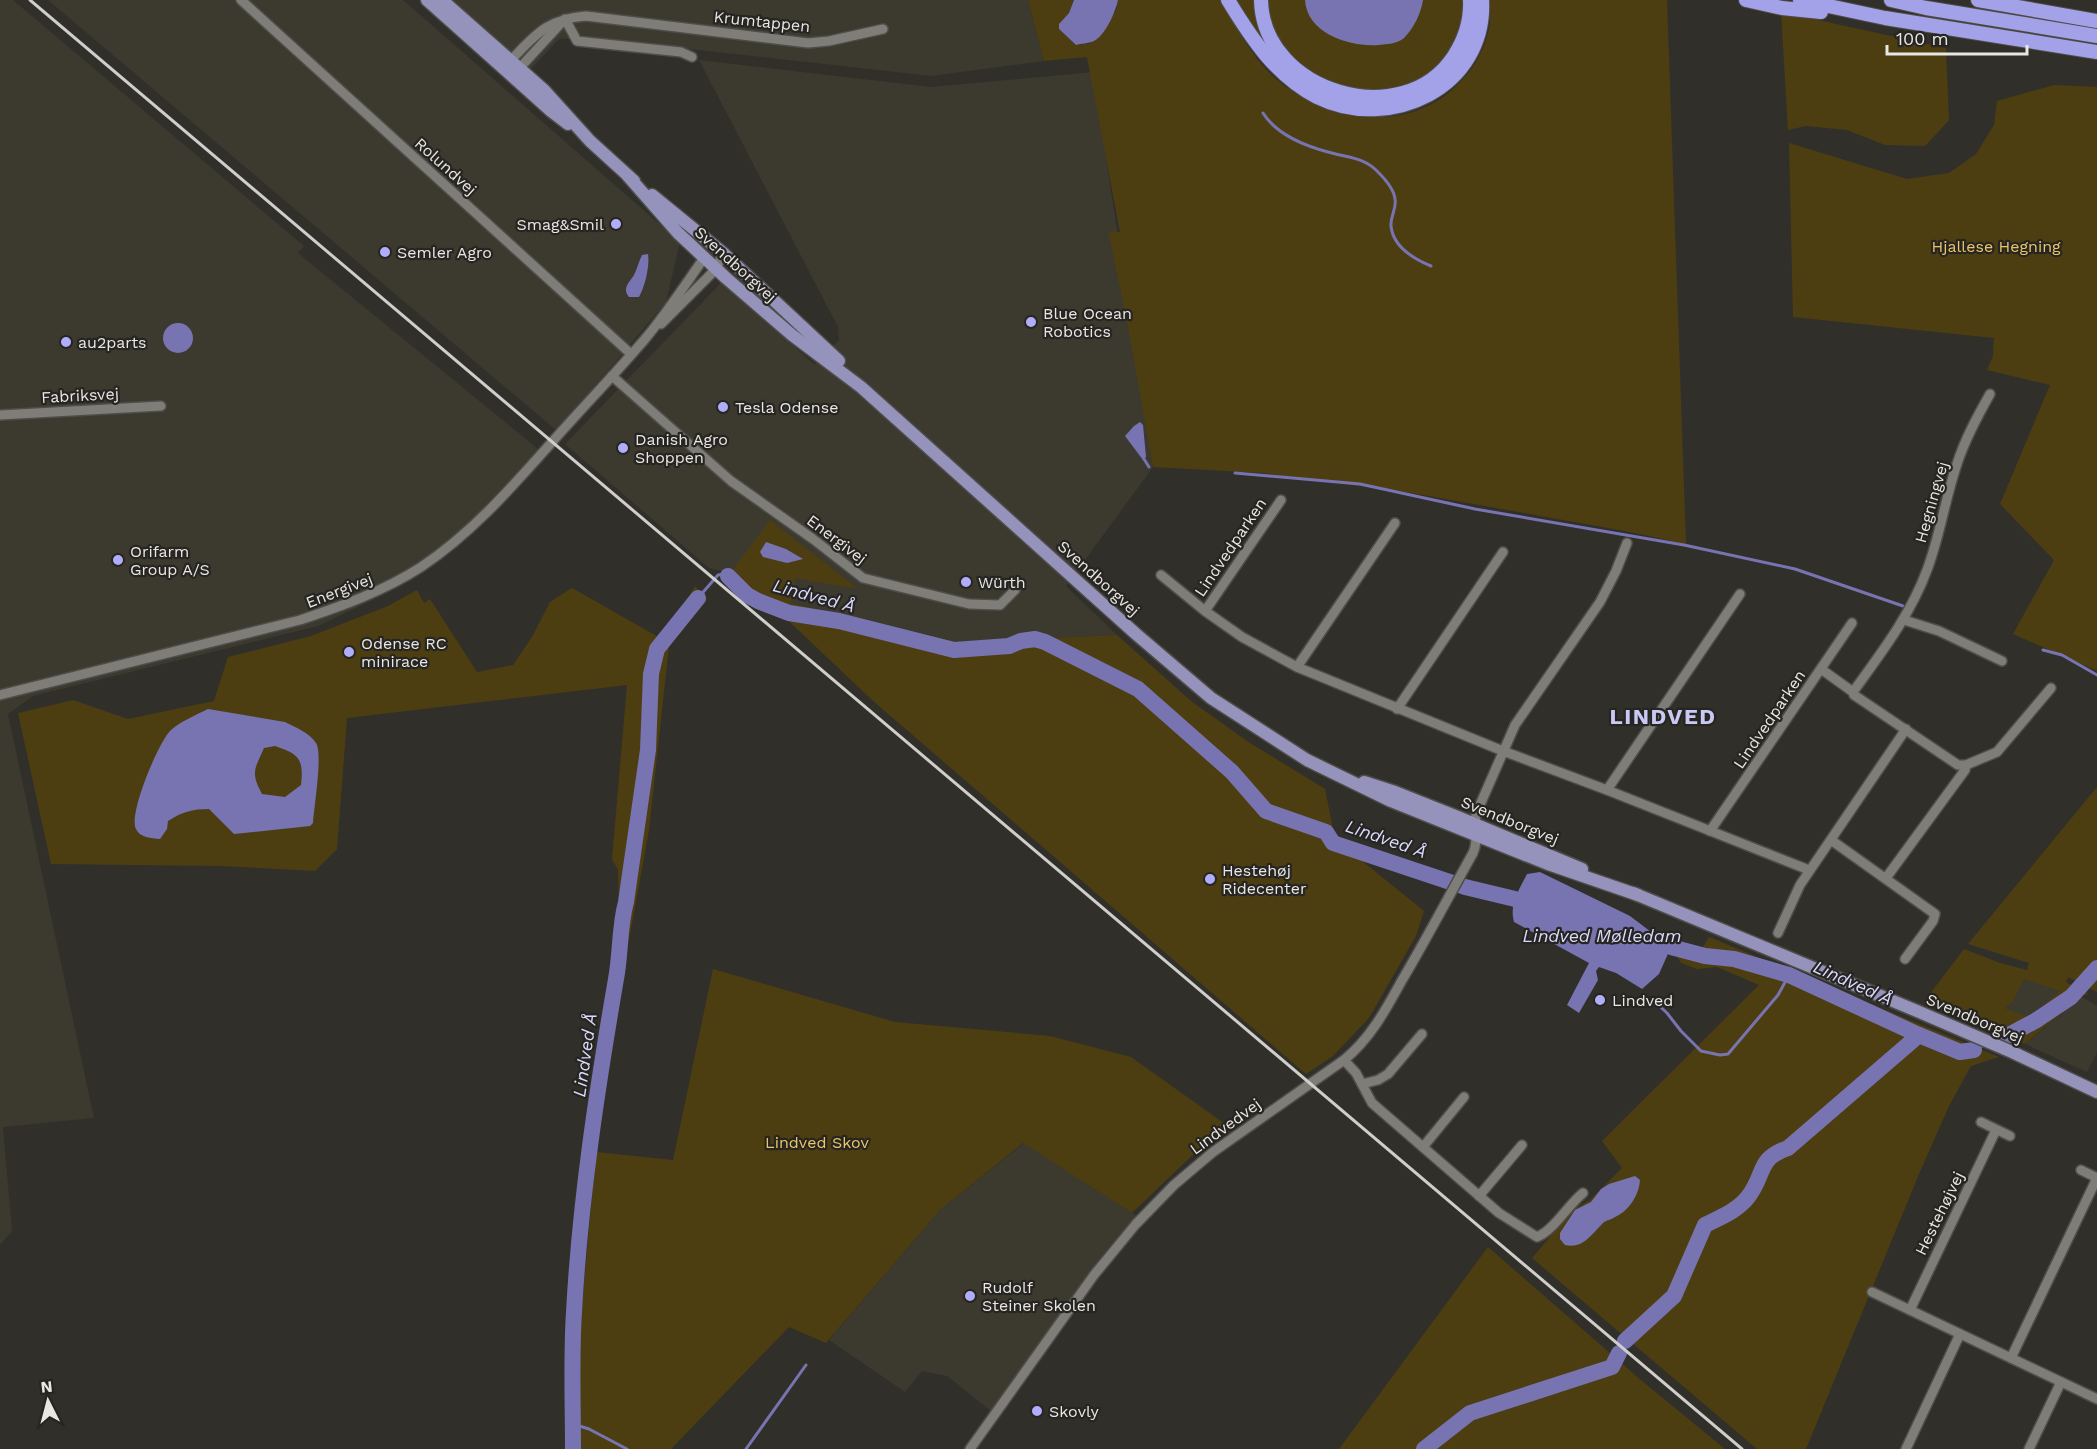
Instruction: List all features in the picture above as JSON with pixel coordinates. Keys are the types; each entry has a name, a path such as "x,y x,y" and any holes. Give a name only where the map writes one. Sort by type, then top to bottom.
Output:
{"highway":[{"path":"1228,0 1252,38 1292,82 1318,97 1346,106 1372,109 1396,108 1420,100 1441,88 1458,71 1471,53 1478,31 1482,0"},
{"path":"1261,0 1266,30 1279,52 1296,70 1319,85 1346,94 1373,97 1400,95 1434,80 1460,47 1467,29 1470,0"},
{"path":"1746,0 1782,8 1885,18"},
{"path":"1800,0 1885,18 2097,52"},
{"path":"1891,0 1926,8 2097,36"},
{"path":"1978,0 2097,21"}],"main road":[{"name":"Svendborgvej","path":"428,0 512,68 544,90 590,141 719,262 792,335 861,387 1136,634 1211,698 1288,749 1331,773 1395,792 1476,831 1551,854 1638,895 1980,1038 2097,1092"},
{"name":"Svendborgvej","path":"442,0 512,68"},
{"name":"Svendborgvej","path":"628,176 678,233 704,258 719,262 841,363 861,387"}],"street":[{"name":"Rolundvej","path":"241,0 631,354"},
{"name":"Krumtappen","path":"565,19 586,16 808,43 829,41 883,29"},
{"path":"512,68 565,19 577,40 681,52 692,57"},
{"name":"Energivej","path":"646,338 704,258"},
{"name":"Energivej","path":"0,695 300,620 340,607 387,587 438,555 480,520 631,354 672,315 719,262"},
{"name":"Energivej","path":"612,376 731,481 863,578 969,604 1000,605 1015,590"},
{"name":"Hegningvej","path":"1853,692 1904,620 1918,594 1928,568 1956,466 1971,427 1990,394"},
{"name":"Fabriksvej","path":"0,415 161,406"},
{"name":"Lindvedparken","path":"1205,611 1281,500"},
{"path":"1297,667 1395,523"},
{"path":"1476,831 1477,810 1515,725 1600,602 1627,543"},
{"path":"1397,709 1503,552"},
{"name":"Lindvedparken","path":"1161,575 1205,611 1250,642 1297,667 1397,709 1809,870"},
{"path":"1607,790 1740,594"},
{"path":"1904,620 1939,631 2002,661"},
{"name":"Lindvedparken","path":"1710,831 1852,623"},
{"path":"1821,669 1854,695 1958,765 1966,765 1997,752 2050,688"},
{"path":"1778,933 1809,870 1906,729"},
{"path":"1886,878 1965,770 1966,765"},
{"name":"Lindvedvej","path":"970,1449 1094,1275 1136,1224 1174,1185 1213,1152 1344,1060 1355,1051 1376,1026 1476,847 1476,831"},
{"path":"1831,840 1935,914 1933,921 1905,959"},
{"path":"1362,1084 1378,1080 1389,1074 1422,1034"},
{"path":"1344,1060 1356,1073 1372,1103 1499,1213 1537,1237 1544,1234 1583,1193"},
{"path":"1423,1147 1464,1097"},
{"path":"1981,1122 2010,1136"},
{"name":"Hestehøjvej","path":"1910,1310 1996,1130"},
{"path":"1479,1196 1522,1145"},
{"path":"2011,1358 2097,1178 2081,1170"},
{"path":"1872,1292 2097,1399"},
{"path":"1906,1449 1960,1334"},
{"path":"2029,1449 2061,1382"}],"shaded area":[{"path":"0,0 13,0 304,246 298,253 532,444 546,458 458,547 381,596 318,626 33,696 8,714 94,1118 3,1127 12,1231 0,1245"},
{"path":"48,0 403,0 680,242 666,302 557,431"},
{"path":"453,0 1028,0 1044,61 931,76 591,38 559,39 530,70"},
{"path":"699,60 931,87 1093,72 1153,467 1066,586 1117,635 957,642 765,597 730,573 709,568 565,444 721,283 815,365 839,340 838,327"},
{"path":"2024,978 2060,991 2050,1023 2081,996 2097,1006 2097,1053 2087,1072 2025,1044 2047,1026 2005,1008 2013,1002"},
{"name":"Rudolf Steiner Skolen","path":"1024,1143 1137,1216 1105,1252 991,1411 947,1376 922,1371 905,1392 829,1340 940,1210"}],"green space":[{"path":"1028,0 1074,0 1069,13 1059,24 1059,29 1076,45 1091,43 1116,11 1118,0 1220,0 1255,56 1282,84 1303,98 1326,108 1375,117 1399,115 1422,109 1444,97 1463,79 1473,67 1484,46 1490,23 1490,0 1667,0 1686,544 1412,493 1262,473 1153,467 1127,321 1108,231 1120,232 1087,57 1044,61"},
{"path":"1234,0 1256,0 1258,22 1262,32 1256,36"},
{"path":"1268,0 1465,0 1462,24 1455,44 1444,61 1430,74 1413,84 1394,89 1372,90 1331,82 1300,64 1273,32"},
{"path":"1781,12 1946,48 1949,120 1925,146 1885,145 1847,130 1806,126 1788,130"},
{"name":"Hjallese Hegning","path":"2054,85 2097,87 2097,671 2013,634 2054,560 2000,504 2050,385 1987,370 1993,356 1994,338 1793,317 1789,143 1907,179 1949,173 1976,154 1994,125 1997,101"},
{"name":"Hestehøj Ridecenter","path":"770,520 858,589 795,578 791,603 957,642 1117,635 1191,701 1247,741 1325,789 1335,839 1424,911 1416,936 1369,1018 1333,1056 1306,1074 872,700 775,608 747,595 728,576"},
{"path":"695,586 707,600 669,646 649,830 627,951 620,949 618,870 612,859 627,685 347,718 337,849 315,871 221,866 51,864 18,713 73,700 128,719 214,701 228,657 311,636 388,606 417,590 424,603 430,599 477,672 513,665 532,637 550,602 572,588 662,639"},
{"path":"2097,787 2097,992 2068,977 2066,982 2089,994 2080,996 2050,1023 2039,1010 2060,991 2024,979 2013,1002 2005,1008 2028,1017 2037,1012 2047,1025 2025,1044 1923,1003 1964,949 2000,963 2027,970 2029,963 1968,944"},
{"path":"1709,937 1999,1057 1971,1066 1949,1106 1806,1449 1757,1449 1532,1258 1574,1209 1590,1200 1622,1168 1602,1141 1759,985 1717,967 1697,969 1681,963 1677,956 1680,951 1697,957"},
{"name":"Lindved Skov","path":"713,969 895,1022 1050,1036 1131,1057 1225,1124 1132,1213 1023,1143 940,1210 826,1343 789,1327 671,1449 569,1449 596,1152 673,1160"},
{"path":"1488,1247 1642,1381 1725,1449 1339,1449"}],"water":[{"path":"1074,0 1118,0 1106,29 1090,43 1076,45 1059,29 1059,24 1069,13"},
{"path":"1305,0 1423,0 1421,10 1411,30 1404,38 1392,43 1367,45 1343,41 1322,30 1313,22"},
{"path":"648,254 648,270 641,293 639,297 629,297 626,291 627,286 642,255"},
{"path":"178,323 184,324 192,332 192,344 184,352 178,353 172,352 164,344 163,338 164,332 172,324"},
{"path":"1140,422 1143,425 1146,457 1143,460 1125,436"},
{"path":"766,542 786,549 803,559 787,563 763,557 760,552"},
{"path":"208,709 285,722 313,739 319,758 313,823 310,826 234,834 209,809 203,809 178,815 168,821 167,829 160,839 146,837 138,832 135,821 136,809 159,748 171,730","holes":["275,746 295,755 302,769 301,785 285,797 262,794 255,775 264,748"]},
{"name":"Lindved Mølledam","path":"1540,872 1630,916 1671,947 1659,974 1642,989 1616,973 1599,967 1596,971 1598,980 1579,1013 1567,1005 1589,963 1514,922 1514,903 1527,874"},
{"path":"1635,1176 1640,1180 1638,1191 1625,1211 1604,1222 1582,1243 1565,1245 1560,1239 1560,1233 1575,1210 1591,1202 1601,1189 1609,1184"}],"waterway":[{"path":"1263,113 1275,127 1301,143 1361,161 1373,167 1386,181 1394,195 1395,206 1391,226 1396,240 1411,256 1431,266"},
{"path":"1144,459 1149,467"},
{"path":"1235,473 1360,484 1475,509 1684,545 1795,569 1903,606"},
{"name":"Lindved Å","path":"698,598 718,575 728,576"},
{"name":"Lindved Å","path":"728,576 747,595 789,613 839,621 954,650 1009,646 1035,639 1045,642 1138,689 1232,772 1266,811 1326,832 1333,843 1465,887 1515,899"},
{"name":"Lindved Å","path":"573,1449 573,1329 580,1229 596,1103 618,969 622,921 648,750 651,674 657,649 698,598"},
{"path":"2043,650 2062,655 2097,675"},
{"name":"Lindved Å","path":"1671,947 1705,956 1734,959 1789,975 1960,1052 1974,1050"},
{"name":"Lindved Å","path":"2003,1038 2035,1021 2071,997 2097,968"},
{"path":"1653,1000 1701,1051 1720,1055 1728,1054 1778,995 1789,975"},
{"path":"1625,1341 1674,1296 1705,1225 1739,1206 1754,1189 1766,1162 1771,1157 1788,1148 1919,1035"},
{"name":"Lindved Å","path":"1974,1050 1981,1047"},
{"path":"1424,1449 1470,1413 1612,1367 1619,1353"},
{"path":"746,1449 806,1365"},
{"path":"573,1424 589,1429 627,1449"}],"railway":[{"path":"30,0 1742,1449"}],"place":[{"name":"Smag&Smil","path":"616,224"},
{"name":"Semler Agro","path":"385,252"},
{"name":"Blue Ocean Robotics","path":"1031,322"},
{"name":"au2parts","path":"66,342"},
{"name":"Tesla Odense","path":"723,407"},
{"name":"Danish Agro Shoppen","path":"623,448"},
{"name":"Orifarm Group A/S","path":"118,560"},
{"name":"Würth","path":"966,582"},
{"name":"Odense RC minirace","path":"349,652"},
{"name":"Hestehøj Ridecenter","path":"1210,879"},
{"name":"Lindved","path":"1600,1000"},
{"name":"Rudolf Steiner Skolen","path":"970,1296"},
{"name":"Skovly","path":"1037,1411"}],"district":[{"name":"LINDVED","path":"1663,716"}]}
